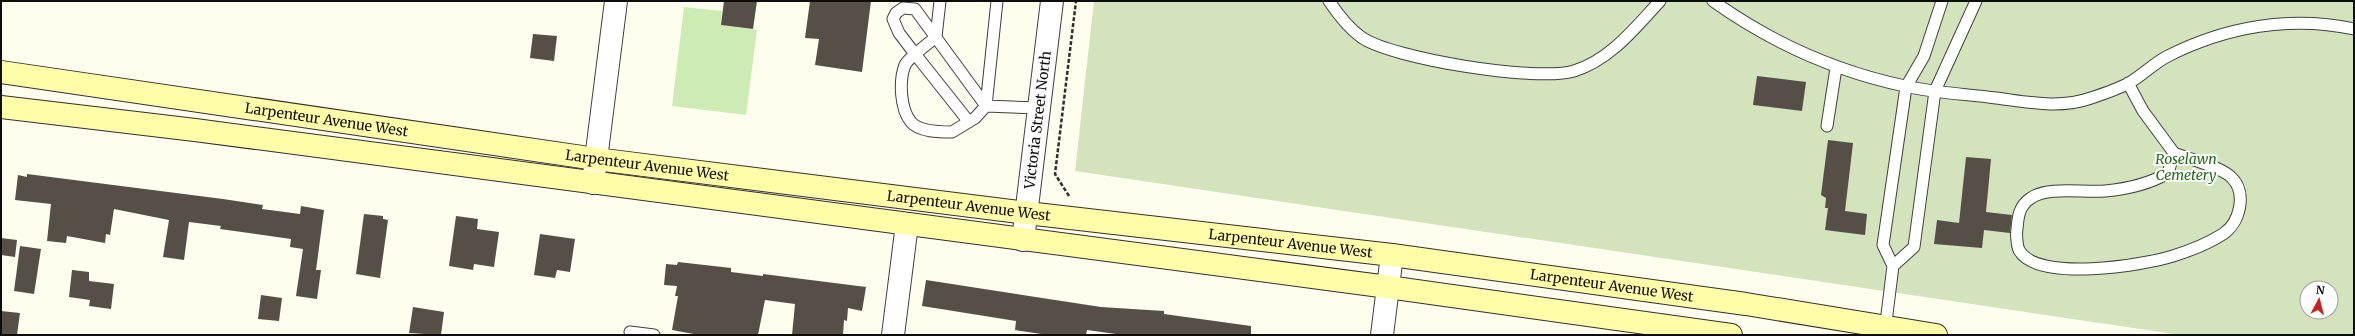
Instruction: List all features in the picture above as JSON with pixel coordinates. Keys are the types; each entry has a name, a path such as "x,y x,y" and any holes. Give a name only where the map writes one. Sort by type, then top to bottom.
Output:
{"main road":[{"name":"Larpenteur Avenue West","path":"1,72 596,159 1027,213 1392,255 1746,304 1885,331 1936,335"},
{"name":"Larpenteur Avenue West","path":"1,107 195,130 1388,287 1731,335"}],"street":[{"path":"593,183 616,1"},
{"name":"Victoria Street North","path":"1024,240 1052,1"},
{"path":"893,335 907,224"},
{"path":"1382,335 1392,255"}],"lane":[{"path":"940,1 936,37 915,54 906,64 902,82 903,101 911,122 918,127 945,132 958,130 986,106 996,1"},
{"path":"1329,1 1361,37 1389,50 1428,60 1539,74 1574,71 1605,56 1660,1"},
{"path":"1713,1 1767,35 1817,61 1836,68 1906,87 2056,105 2089,99 2128,84 2166,57 2210,37 2252,27 2298,23 2354,29"},
{"path":"1885,331 1893,266 1883,245 1906,87 1924,56 1942,1"},
{"path":"1893,266 1914,247 1935,91 1976,1"},
{"path":"968,122 894,25 896,13 903,8 915,9 986,106"},
{"path":"1827,126 1836,68"},
{"path":"2128,84 2143,111 2174,153 2219,169 2233,178 2241,199 2237,219 2224,234 2173,256 2111,267 2070,270 2046,267 2030,260 2019,250 2017,232 2019,210 2030,198 2047,190 2106,191 2150,183 2168,173 2174,153"},
{"path":"986,106 1039,108"},
{"path":"630,332 654,335"}],"path":[{"path":"1069,196 1055,174 1076,1"}],"green space":[{"name":"Roselawn Cemetery","path":"1094,1 2354,1 2354,335 2181,335 1075,171"},
{"path":"684,7 722,11 721,25 757,30 746,115 672,106"}],"building":[{"path":"724,1 757,1 753,29 721,25"},
{"path":"810,1 871,1 862,72 815,65 819,39 805,38"},
{"path":"533,34 557,36 554,61 530,58"},
{"path":"1757,76 1806,82 1802,111 1753,105"},
{"path":"1828,140 1853,143 1845,211 1867,214 1865,235 1825,230 1828,208 1825,208 1826,198 1821,195"},
{"path":"1966,157 1991,159 1986,212 2012,215 2010,233 1984,230 1982,248 1934,244 1937,220 1959,223"},
{"path":"27,174 223,199 263,205 262,209 300,214 301,206 324,210 316,270 321,270 317,299 296,296 303,249 290,247 291,239 220,229 221,226 189,222 184,260 163,257 169,220 114,209 110,235 106,234 105,243 67,236 66,243 47,241 51,204 15,200 18,175 27,177"},
{"path":"364,214 383,216 383,219 388,220 380,278 356,274"},
{"path":"456,216 478,219 477,229 499,232 494,267 474,264 473,270 449,266"},
{"path":"540,234 575,239 570,272 557,270 555,278 534,275"},
{"path":"1,238 17,240 15,257 1,255"},
{"path":"20,246 41,249 34,294 14,291"},
{"path":"678,262 731,268 731,272 763,276 763,274 866,287 862,311 848,308 847,321 844,320 843,335 792,335 795,304 765,300 758,335 699,335 672,330 678,296 675,296 677,286 664,285 666,264 677,265"},
{"path":"72,270 89,272 89,281 114,284 111,309 89,306 90,300 69,297"},
{"path":"926,280 1101,307 1164,311 1164,314 1251,326 1251,335 1123,335 1087,330 1086,335 1048,335 1015,330 1016,321 922,306"},
{"path":"261,295 282,298 279,321 258,319"},
{"path":"413,307 444,312 441,335 409,333"},
{"path":"1,311 20,313 17,335 1,335"}]}
